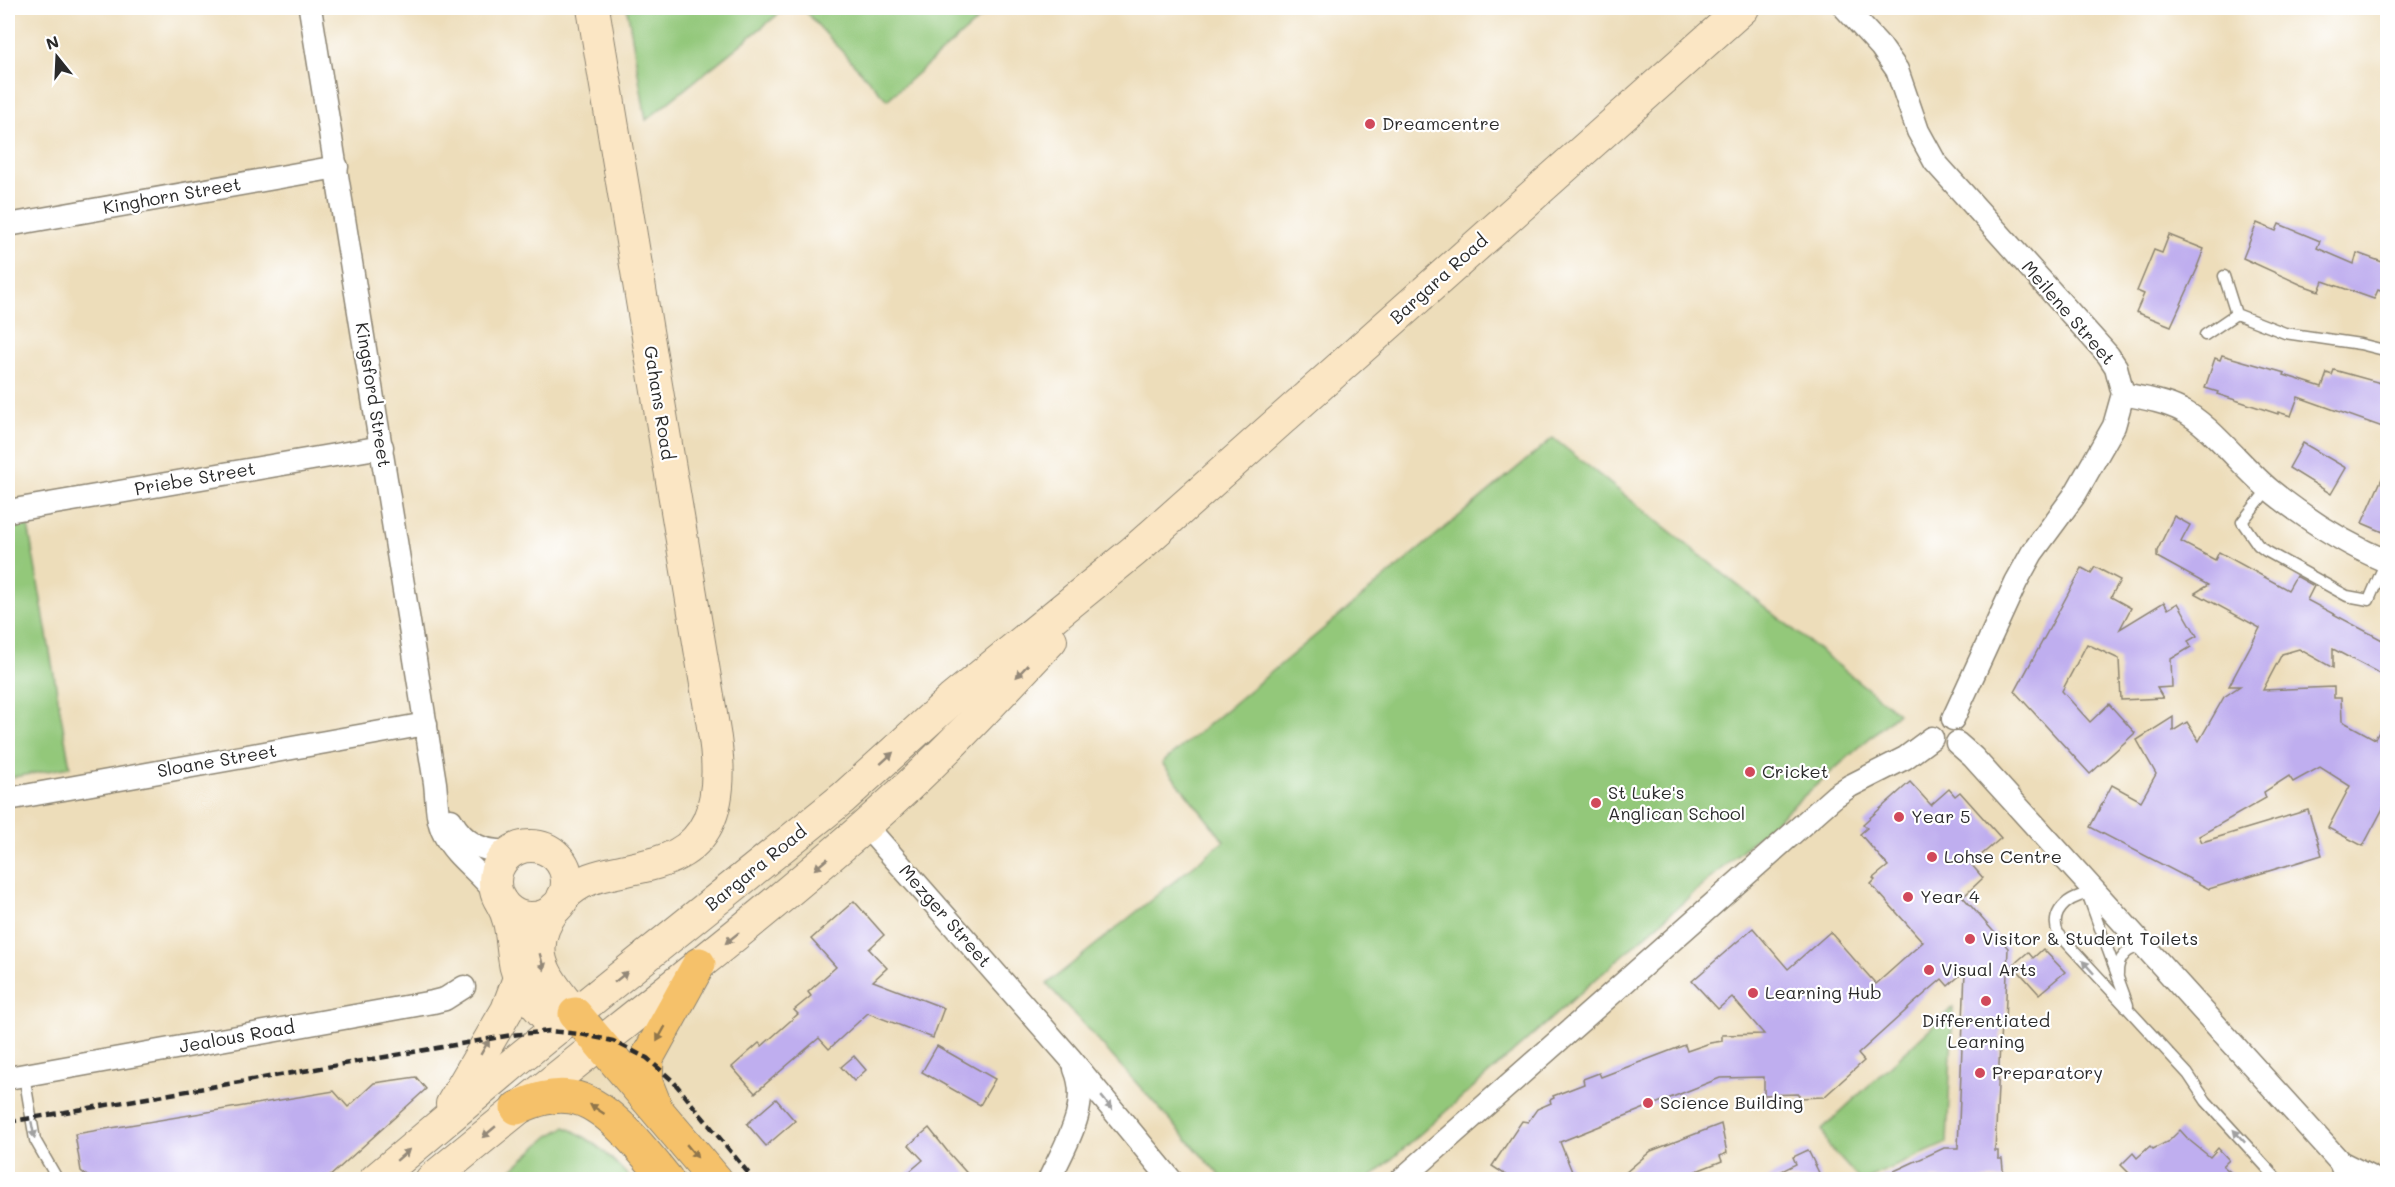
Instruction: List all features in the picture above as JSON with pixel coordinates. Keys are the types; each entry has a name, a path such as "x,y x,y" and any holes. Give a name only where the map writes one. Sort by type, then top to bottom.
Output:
{"main road":[{"name":"Gahans Road","path":"499,898 514,914 531,918 548,913 571,889 586,879 650,865 678,854 690,846 705,830 713,812 715,799 718,770 716,743 593,8"},
{"name":"Bargara Road","path":"375,1179 430,1131 843,798 951,700 1134,551 1743,8"},
{"name":"Bargara Road","path":"431,1179 699,964 866,826 966,731 1134,551"},
{"path":"843,798 866,826"},
{"name":"Gahans Road","path":"512,851 532,846 542,847 552,852 579,858 615,857 649,852 663,848 690,834 709,814 715,799"},
{"path":"512,851 504,857 495,875 499,898 512,925 514,957 519,978 534,1003 566,1021 592,1049 656,1108 716,1179"},
{"name":"Gahans Road","path":"552,852 563,865 567,881 559,902 547,919 541,935 540,958 566,1021"},
{"path":"656,1108 646,1083 645,1064 699,964"},
{"path":"430,1131 450,1106 507,1010 519,978"},
{"path":"592,1049 688,1179"},
{"path":"518,1108 536,1100 558,1096 574,1097 586,1102 624,1128 667,1179"}],"street":[{"name":"Kingsford Street","path":"310,8 426,724 438,815 443,833 463,859 490,884 499,898"},
{"name":"Meilene Street","path":"1845,8 1881,47 1897,70 1918,131 1935,162 2108,355 2116,367 2123,394"},
{"name":"Kinghorn Street","path":"8,225 337,167"},
{"path":"1953,719 2016,582 2032,553 2074,496 2091,468 2114,426 2123,394 2154,400 2183,410 2203,425 2268,489 2327,531 2387,562"},
{"name":"Priebe Street","path":"8,511 382,447"},
{"path":"1953,719 1961,730 1957,743 1948,748 1934,743 1932,738 1932,728 1938,720 1953,719"},
{"name":"Sloane Street","path":"8,799 426,724"},
{"path":"1401,1179 1835,796 1905,758 1932,738"},
{"path":"1957,743 1973,757 2089,889 2149,951 2344,1171 2376,1179"},
{"name":"Kingsford Street","path":"435,783 447,814 466,839 481,849 512,851"},
{"name":"Mezger Street","path":"866,826 1070,1058 1172,1179"},
{"name":"Jealous Road","path":"16,1076 433,1002 446,999 464,987"},
{"path":"1049,1179 1081,1105 1081,1083 1070,1058"}],"lane":[{"path":"2224,276 2236,314"},
{"path":"2205,335 2236,314"},
{"path":"2236,314 2285,333 2360,344 2388,351"},
{"path":"2268,489 2242,522 2266,551 2347,596 2369,600 2387,562"},
{"path":"2129,1008 2089,889 2061,907 2055,921 2062,939 2109,991 2129,1008 2188,1074 2206,1101 2278,1179"},
{"path":"2119,980 2118,964 2125,955 2140,947 2149,951"},
{"path":"16,1076 35,1140 58,1179"}],"green space":[{"path":"627,8 786,8 646,120"},
{"path":"802,8 992,8 887,100"},
{"path":"1553,438 1898,713 1369,1179 1223,1179 1047,984 1224,841 1162,763"},
{"path":"28,525 70,767 8,778 8,529"},
{"path":"1953,1007 1947,1143 1867,1179 1859,1179 1828,1145 1822,1129"},
{"path":"565,1127 601,1149 631,1179 501,1179 549,1136"}],"building":[{"path":"2257,223 2276,231 2279,224 2320,241 2317,248 2354,264 2357,253 2388,264 2388,294 2378,290 2374,299 2323,281 2319,291 2243,258"},
{"path":"2169,235 2204,249 2171,326 2136,312 2144,294 2137,291 2154,250 2162,253"},
{"path":"2222,355 2285,373 2284,375 2322,387 2327,373 2332,375 2334,370 2388,385 2388,429 2298,397 2291,416 2217,394 2218,392 2205,388 2215,358 2220,360"},
{"path":"2303,443 2346,468 2331,494 2289,468"},
{"path":"2388,465 2388,534 2362,523"},
{"path":"2174,516 2190,525 2181,542 2215,560 2219,552 2288,590 2296,576 2314,586 2307,600 2388,643 2388,678 2333,649 2333,668 2299,649 2282,654 2263,690 2334,687 2334,698 2341,698 2342,721 2375,739 2388,715 2388,799 2363,846 2328,828 2350,786 2320,767 2293,782 2289,776 2264,792 2266,798 2199,836 2202,842 2308,810 2322,855 2209,889 2090,827 2112,785 2141,801 2156,774 2137,740 2173,717 2173,731 2187,722 2199,741 2224,697 2240,686 2229,686 2260,628 2195,593 2208,585 2157,557 2157,551"},
{"path":"2095,567 2120,580 2111,597 2131,608 2120,629 2164,602 2168,609 2178,603 2197,636 2188,641 2191,647 2171,659 2172,687 2157,688 2163,698 2121,700 2119,659 2087,644 2062,691 2090,722 2109,704 2135,733 2090,774 2015,692 2082,568 2091,573"},
{"path":"1910,782 1931,805 1949,789 1955,796 1960,792 2001,838 1971,864 1983,878 1963,897 2008,948 2005,1023 2001,1022 1995,1151 1998,1151 1998,1159 2002,1159 2004,1179 1877,1179 1944,1148 1958,1148 1965,971 1948,986 1942,979 1913,1004 1858,1054 1864,1061 1824,1097 1799,1098 1799,1094 1764,1095 1764,1077 1720,1078 1560,1142 1575,1179 1512,1179 1492,1166 1522,1121 1528,1122 1537,1109 1551,1103 1553,1096 1584,1084 1583,1079 1599,1073 1601,1077 1685,1045 1687,1051 1722,1041 1722,1035 1764,1034 1732,997 1718,1009 1692,981 1753,928 1788,969 1830,932 1876,984 1923,942 1871,884 1875,880 1873,878 1888,866 1860,834 1867,828 1863,824"},
{"path":"854,901 884,935 869,949 887,968 873,981 944,1008 933,1038 868,1013 829,1049 819,1038 755,1093 732,1067 759,1043 762,1046 798,1014 794,1010 811,996 808,992 836,967 811,939"},
{"path":"2043,949 2065,972 2039,994 2013,965 2028,952 2033,958"},
{"path":"937,1046 995,1079 980,1105 922,1072"},
{"path":"854,1056 866,1070 854,1081 841,1067"},
{"path":"416,1077 426,1089 327,1179 91,1179 81,1171 75,1134 334,1091 348,1107 374,1083"},
{"path":"776,1099 795,1121 766,1146 747,1124"},
{"path":"1721,1124 1727,1153 1720,1156 1722,1161 1694,1172 1695,1175 1684,1179 1618,1179 1651,1151"},
{"path":"929,1128 972,1179 901,1179 923,1160 909,1145"},
{"path":"2180,1130 2210,1157 2218,1148 2229,1160 2223,1166 2239,1179 2135,1179 2121,1165 2133,1153 2137,1158 2150,1146 2153,1149 2169,1141"},
{"path":"1808,1150 1822,1179 1766,1179 1796,1164 1793,1157"}],"railway":[{"path":"8,1122 512,1035 549,1031 580,1034 613,1041 647,1058 673,1081 754,1180"}],"place":[{"name":"Dreamcentre","path":"1370,124"},
{"name":"Cricket","path":"1750,772"},
{"name":"St Luke's Anglican School","path":"1596,803"},
{"name":"Year 5","path":"1899,817"},
{"name":"Lohse Centre","path":"1932,857"},
{"name":"Year 4","path":"1908,897"},
{"name":"Visitor & Student Toilets","path":"1970,939"},
{"name":"Visual Arts","path":"1929,970"},
{"name":"Learning Hub","path":"1753,993"},
{"name":"Differentiated Learning","path":"1986,1001"},
{"name":"Preparatory","path":"1980,1073"},
{"name":"Science Building","path":"1648,1103"}]}
